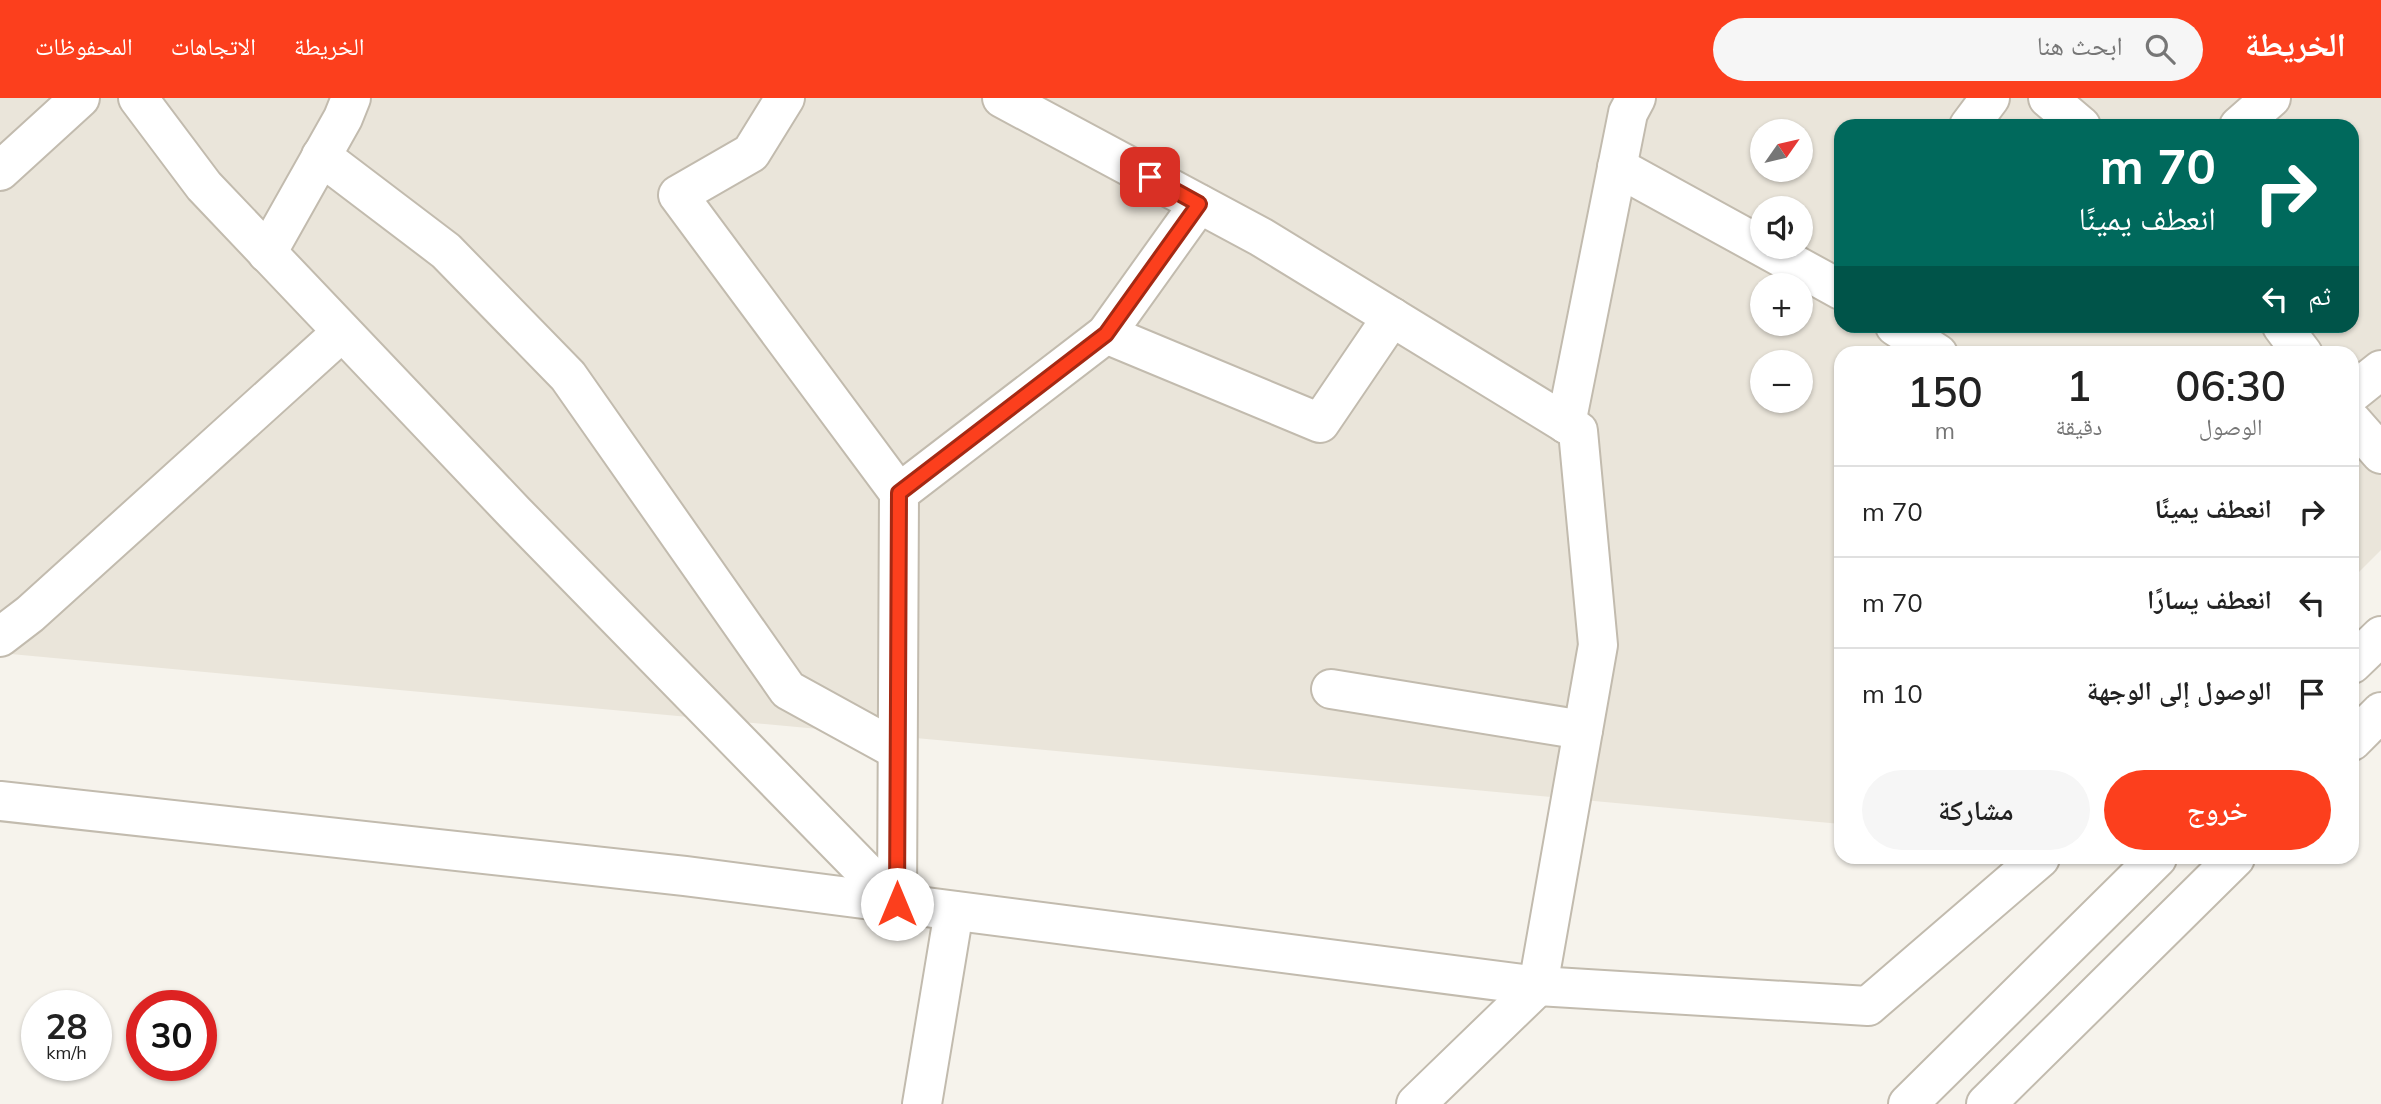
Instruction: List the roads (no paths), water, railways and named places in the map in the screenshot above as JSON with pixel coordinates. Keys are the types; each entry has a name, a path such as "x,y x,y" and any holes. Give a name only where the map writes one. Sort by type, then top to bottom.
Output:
{"street":[{"path":"0,171 80,98"},
{"path":"138,98 204,186 267,253 523,522 897,904"},
{"path":"267,253 351,98"},
{"path":"785,98 751,153 678,195 899,493 897,904"},
{"path":"1002,98 1261,237 1578,431 1598,645 1538,986 1416,1104"},
{"path":"1974,119 1990,98"},
{"path":"2048,98 2073,119"},
{"path":"2247,119 2271,98"},
{"path":"1566,424 1617,167 1622,103"},
{"path":"321,156 446,251 568,376 788,690 897,751"},
{"path":"1617,167 1834,286"},
{"path":"899,493 1106,334 1199,204"},
{"path":"1106,334 1320,423 1392,317"},
{"path":"0,637 30,614 342,332"},
{"path":"1906,333 1926,346"},
{"path":"2359,387 2381,370"},
{"path":"2359,429 2381,454"},
{"path":"2359,657 2381,636"},
{"path":"1331,689 1583,730"},
{"path":"2359,734 2381,712"},
{"path":"0,801 685,876 1538,986 1868,1006 2033,864"},
{"path":"1908,1104 2151,864"},
{"path":"1986,1104 2229,864"},
{"path":"922,1104 954,911"}]}
